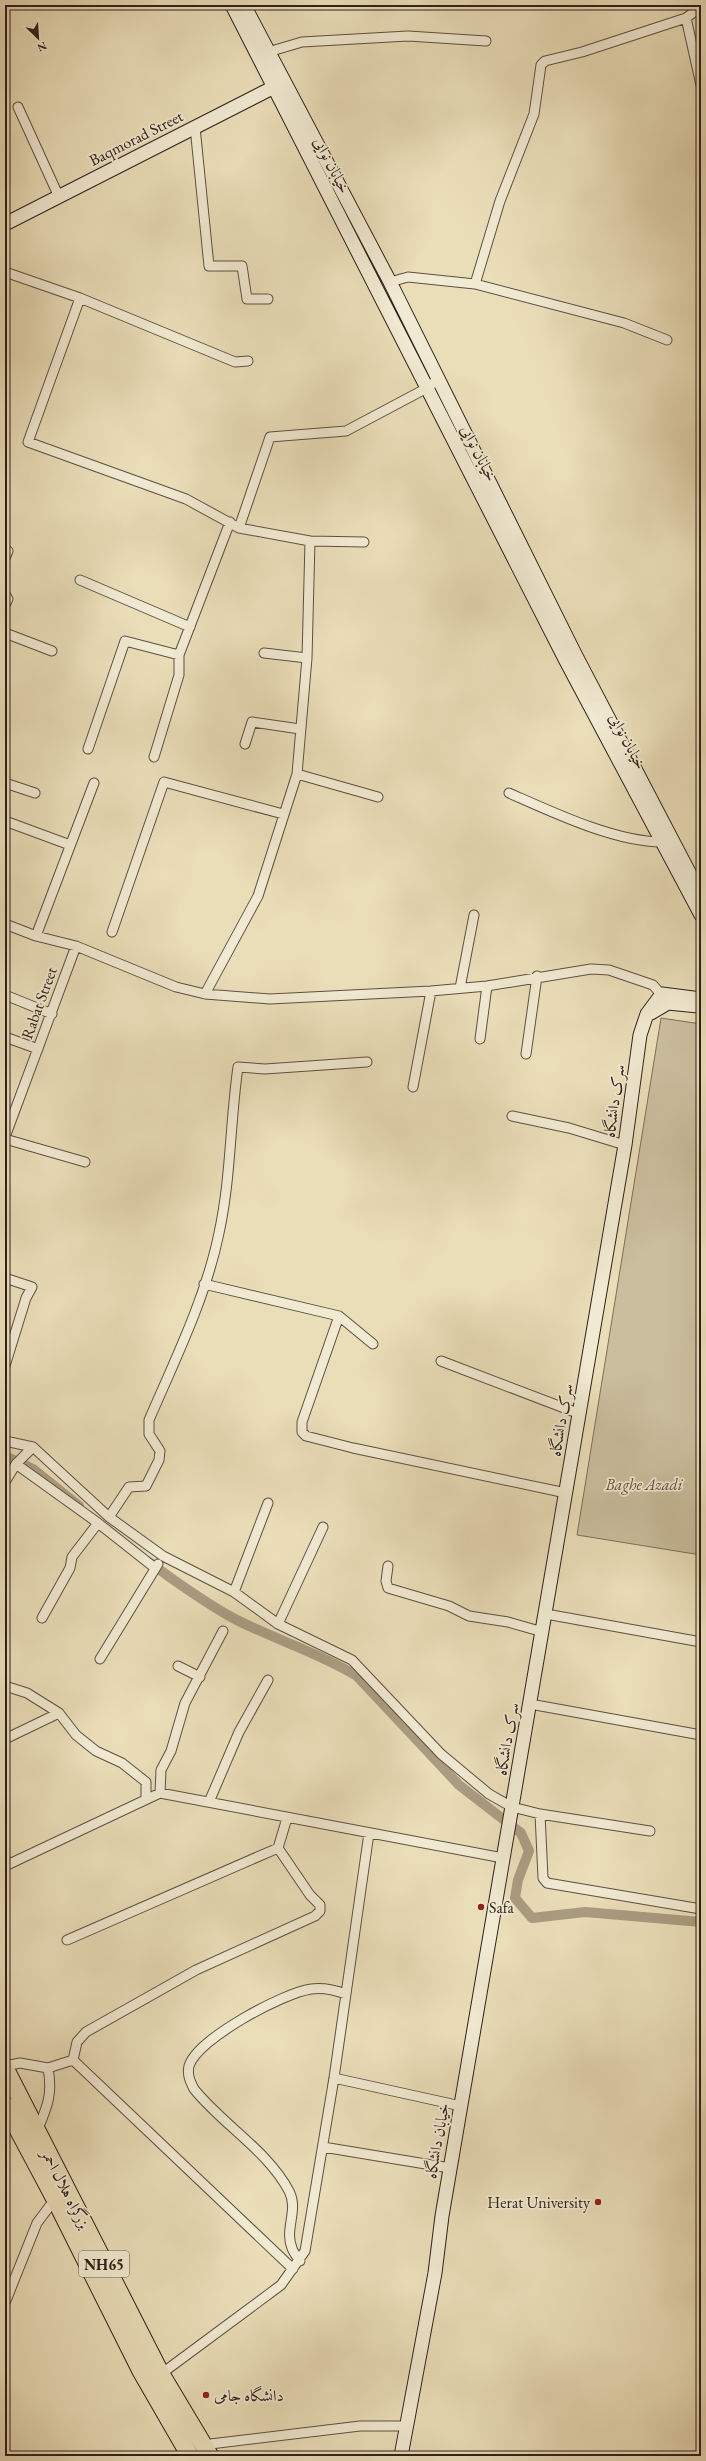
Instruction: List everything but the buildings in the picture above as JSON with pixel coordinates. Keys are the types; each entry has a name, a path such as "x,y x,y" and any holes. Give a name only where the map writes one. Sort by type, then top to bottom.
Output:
{"highway":[{"name":"بزرگراه هلال احمر","path":"5,2067 201,2452"},
{"name":"بزرگراه هلال احمر","path":"5,2105 55,2198 141,2371 201,2452"}],"street":[{"name":"خیابان نوایی","path":"232,5 390,282 575,654 701,895"},
{"name":"خیابان نوایی","path":"244,5 268,52 278,84 427,388 561,652 701,915"},
{"path":"475,284 500,201 534,114 541,65 545,61 582,52 686,18 694,12 695,5"},
{"path":"686,18 701,85"},
{"path":"268,52 302,42 408,36 486,41"},
{"name":"Baqmorad Street","path":"5,224 278,84"},
{"path":"18,107 59,197"},
{"path":"195,127 209,266 242,266 247,299 268,299"},
{"path":"5,272 80,298 235,362 248,361"},
{"path":"390,282 408,277 475,284 624,323 668,340"},
{"path":"80,298 28,442 186,500 239,528 299,541 364,542"},
{"path":"239,528 270,437 346,431 427,388 438,379"},
{"path":"154,757 179,674 179,655 230,522"},
{"path":"205,994 258,896 297,774 307,658 310,541"},
{"path":"80,580 190,627"},
{"path":"5,594 8,598 5,604"},
{"path":"6,636 52,650"},
{"path":"88,749 125,641 179,655"},
{"path":"264,653 307,658"},
{"path":"245,744 252,722 300,729"},
{"path":"297,774 378,797"},
{"path":"112,932 164,782 283,814"},
{"path":"5,783 35,793"},
{"path":"36,936 94,783"},
{"path":"509,793 553,812 625,837 648,842 662,842"},
{"path":"5,821 70,845"},
{"path":"460,988 474,915"},
{"path":"5,924 36,936 76,946 176,987 205,994 270,999 431,991 487,986 537,976 591,969 609,970 653,985 665,999 701,1006"},
{"name":"Rabat Street","path":"5,1138 7,1123 52,1014 76,946"},
{"path":"526,1054 537,976"},
{"path":"480,1039 487,986"},
{"path":"413,1087 431,991"},
{"path":"5,995 52,1014"},
{"path":"665,999 701,999"},
{"name":"سرک دانشگاه","path":"507,1831 543,1632 625,1145 640,1034 647,1014 665,999"},
{"path":"5,1037 38,1049"},
{"path":"109,1517 129,1487 146,1486 159,1460 160,1451 149,1434 149,1420 204,1284 219,1234 228,1184 238,1067 265,1069 367,1062"},
{"path":"512,1116 569,1128 625,1145"},
{"path":"5,1138 86,1162"},
{"path":"5,1278 32,1287 26,1298 5,1366"},
{"path":"204,1284 340,1316 373,1344"},
{"path":"340,1316 302,1422 302,1432 306,1436 353,1448 566,1493"},
{"path":"442,1361 580,1414"},
{"path":"5,1441 33,1447 109,1517 163,1556 234,1592 278,1624 352,1660 456,1768 511,1812 540,1814 650,1831"},
{"path":"5,1482 16,1464 33,1447"},
{"path":"16,1464 98,1523 155,1568"},
{"path":"234,1592 268,1504"},
{"path":"42,1618 70,1568 72,1557 98,1523"},
{"path":"278,1624 323,1527"},
{"path":"100,1659 163,1556"},
{"path":"388,1566 386,1580 388,1588 449,1606 470,1616 508,1622 543,1632"},
{"path":"546,1614 701,1642"},
{"path":"160,1793 160,1770 171,1751 185,1703 223,1631"},
{"path":"178,1666 200,1677"},
{"path":"208,1802 239,1732 268,1680"},
{"path":"5,1686 27,1692 59,1713 76,1736 96,1751 122,1763 146,1782 146,1799"},
{"path":"530,1704 701,1735"},
{"path":"5,1739 59,1713"},
{"path":"5,1866 160,1793 369,1834 503,1858"},
{"path":"540,1814 543,1878 547,1884 701,1909"},
{"path":"67,1940 278,1848 287,1818"},
{"name":"خیابان دانشگاه","path":"401,2456 435,2273 450,2168 507,1831"},
{"path":"161,2374 281,2285 294,2270 306,2249 334,2078 369,1834"},
{"path":"73,2060 77,2042 86,2032 196,1970 315,1916 320,1911 320,1905 310,1895 278,1848"},
{"path":"300,2261 291,2248 289,2231 294,2206 290,2192 272,2166 194,2089 188,2076 189,2066 196,2052 227,2027 295,1994 310,1989 331,1989 346,1994"},
{"path":"5,2067 20,2063 48,2068 73,2060"},
{"path":"73,2060 294,2270"},
{"path":"37,2132 49,2103 52,2086 48,2068"},
{"path":"334,2078 461,2106"},
{"path":"323,2147 450,2168"},
{"path":"5,2303 37,2223 55,2198"},
{"path":"201,2452 360,2426 406,2426"}],"green space":[{"name":"Baghe Azadi","path":"661,1018 701,1024 701,1555 577,1535"}],"waterway":[{"path":"5,1456 33,1469 79,1506"},
{"path":"149,1562 190,1592 233,1618 342,1667 357,1676 459,1785 521,1833 529,1851 518,1880 515,1898 532,1918 585,1912 701,1922"}],"place":[{"name":"Safa","path":"481,1907"},
{"name":"Herat University","path":"598,2202"},
{"name":"دانشگاه جامی","path":"206,2395"}]}
